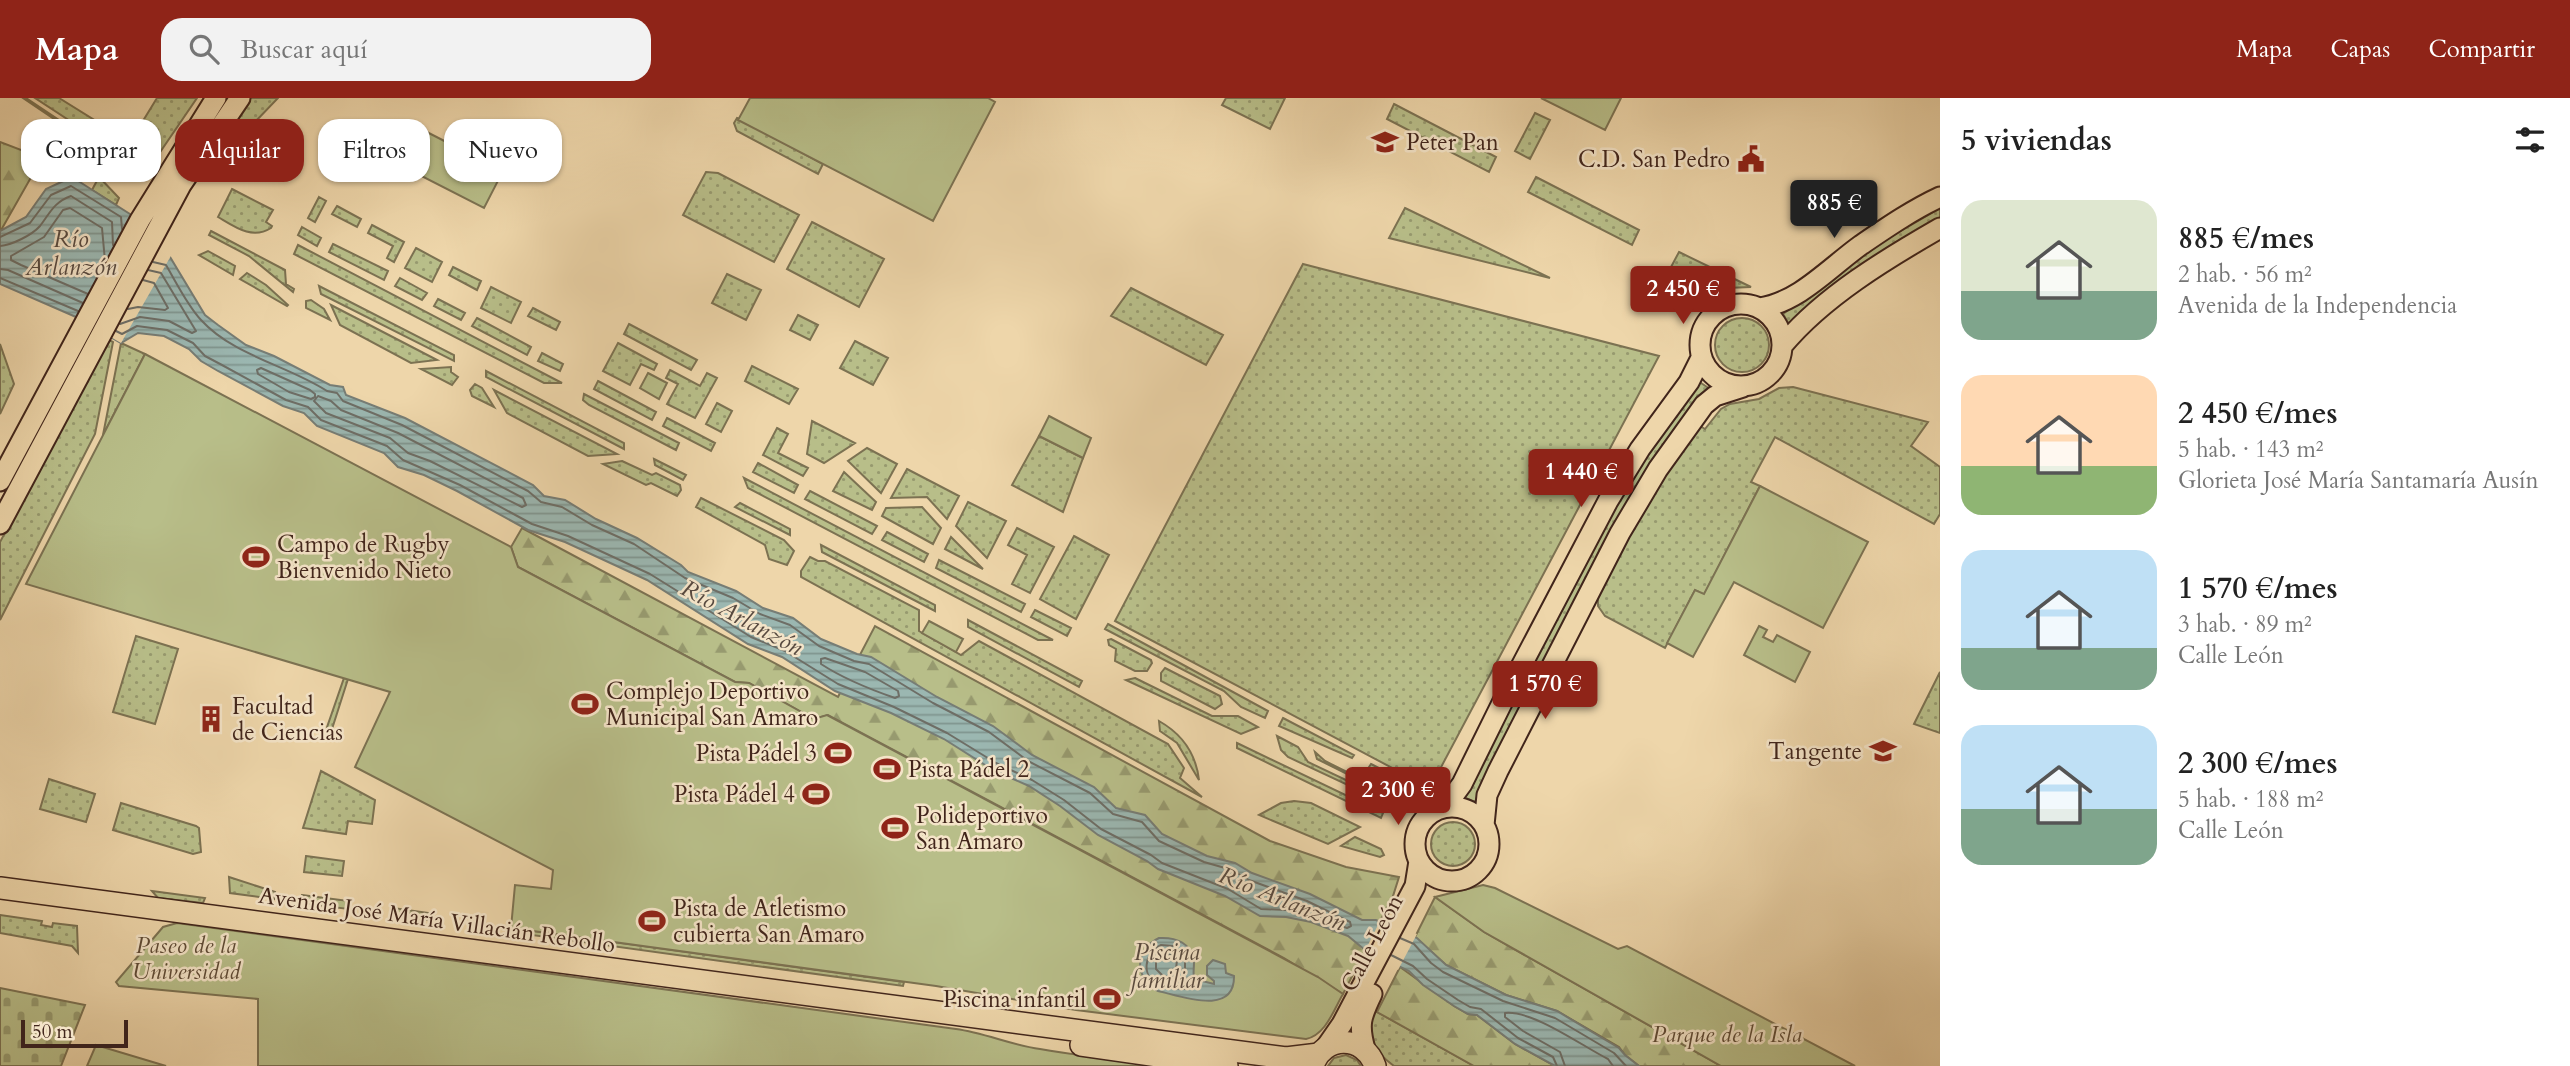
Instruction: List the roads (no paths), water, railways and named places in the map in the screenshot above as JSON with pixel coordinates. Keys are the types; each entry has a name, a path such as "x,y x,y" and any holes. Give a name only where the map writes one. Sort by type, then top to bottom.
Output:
{"highway":[{"name":"Avenida José María Villacián Rebollo","path":"0,888 1286,1058 1319,1056 1345,1041 1373,1061"},
{"name":"Avenida José María Villacián Rebollo","path":"992,1020 1023,1035 1227,1066"}],"main road":[{"path":"0,524 94,328 216,98"},
{"path":"149,225 181,185 240,98"},
{"path":"1760,308 1782,303 1794,296 1860,246 1940,197"},
{"path":"1783,345 1808,318 1862,277 1940,228"},
{"path":"1445,807 1462,784 1504,697 1608,501 1640,449 1689,382 1701,358 1700,339 1704,326 1718,310 1734,304 1743,303 1760,308 1772,317 1780,330 1783,345 1781,358 1771,374 1758,383 1715,396 1704,405 1658,469 1620,533 1487,795 1484,825 1489,843 1487,857 1474,874 1456,881 1441,879 1431,874 1419,861 1415,844 1419,826 1432,812 1445,807 1468,810 1484,825"},
{"path":"0,481 94,328"},
{"path":"1701,358 1713,376 1727,384 1743,387"},
{"name":"Calle León","path":"1319,1056 1361,1003 1420,889 1419,861"},
{"name":"Calle León","path":"1420,889 1456,881"},
{"name":"Calle León","path":"1361,1003 1360,1025 1373,1061"}],"water":[{"name":"Río Arlanzón","path":"61,182 80,182 133,216 129,252 170,257 205,315 246,345 274,356 330,385 343,387 346,395 405,418 533,485 544,496 565,500 596,519 637,538 688,572 736,591 763,608 793,618 821,639 871,657 937,697 993,726 1032,755 1094,787 1116,808 1145,815 1162,834 1207,856 1235,863 1252,873 1310,894 1362,920 1376,920 1417,938 1446,965 1506,995 1557,1011 1619,1048 1639,1066 1555,1066 1515,1044 1477,1015 1468,1014 1454,1006 1423,985 1409,971 1365,950 1348,936 1311,922 1260,916 1225,896 1158,869 1098,835 1029,786 993,770 944,739 891,713 835,691 782,657 748,644 647,580 565,542 528,530 424,475 398,467 384,453 317,426 304,413 283,406 218,371 201,361 189,349 164,336 138,333 121,343 76,317 0,284 0,231 26,217 46,189"},
{"name":"Piscina familiar","path":"1159,938 1177,940 1187,946 1193,955 1194,979 1214,984 1207,975 1207,966 1213,960 1225,964 1226,973 1234,976 1232,989 1226,996 1205,1001 1158,991 1145,979 1140,964 1145,950"},
{"name":"Piscina infantil","path":"1103,989 1111,989 1116,998 1114,1005 1103,1007 1098,1002 1098,994"}],"place":[{"name":"Peter Pan","path":"1385,142"},
{"name":"C.D. San Pedro","path":"1751,159"},
{"name":"Campo de Rugby Bienvenido Nieto","path":"256,557"},
{"name":"Complejo Deportivo Municipal San Amaro","path":"585,704"},
{"name":"Facultad de Ciencias","path":"211,719"},
{"name":"Tangente","path":"1883,751"},
{"name":"Pista Pádel 3","path":"838,753"},
{"name":"Pista Pádel 2","path":"887,769"},
{"name":"Pista Pádel 4","path":"816,794"},
{"name":"Polideportivo San Amaro","path":"895,828"},
{"name":"Pista de Atletismo cubierta San Amaro","path":"652,921"},
{"name":"Piscina infantil","path":"1107,999"}],"park label":[{"name":"Paseo de la Universidad","path":"186,958"},
{"name":"Parque de la Isla","path":"1727,1034"}]}
